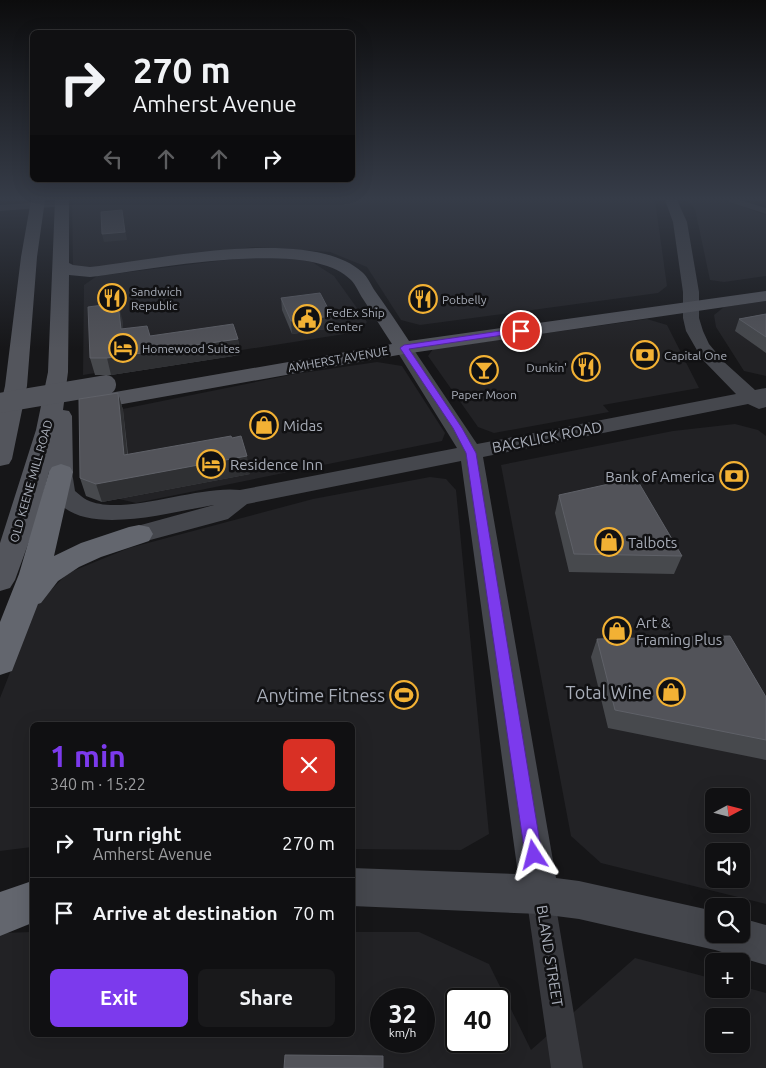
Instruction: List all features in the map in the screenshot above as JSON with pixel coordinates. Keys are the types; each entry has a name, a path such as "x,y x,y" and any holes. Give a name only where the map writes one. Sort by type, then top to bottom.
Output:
{"highway":[{"path":"0,662 23,604 45,536 61,472"},
{"path":"23,604 47,575 66,562 87,552 139,534"},
{"path":"0,914 30,903"}],"main road":[{"path":"0,460 10,421 20,356 30,250"},
{"name":"OLD KEENE MILL ROAD","path":"0,580 20,525 48,430 58,372 60,250"},
{"path":"685,250 692,300 691,318 705,350 731,380 761,400"},
{"name":"BLAND STREET","path":"101,272 261,253 294,254 328,260 348,267 357,276 457,428 471,453 540,895"},
{"path":"60,264 72,271 101,272"},
{"path":"59,294 74,279 101,272"},
{"name":"AMHERST AVENUE","path":"0,403 106,392 400,343 692,300 766,283"},
{"name":"AMHERST AVENUE","path":"692,300 766,296"},
{"path":"0,358 20,356"},
{"path":"58,372 63,431 61,472"},
{"name":"AMHERST AVENUE","path":"0,418 106,392"},
{"name":"BACKLICK ROAD","path":"61,472 64,493 72,502 100,512 134,511 219,496 240,498 471,453 761,400"},
{"name":"BACKLICK ROAD","path":"139,534 219,513 240,498"},
{"path":"355,887 540,895 580,900 705,929"},
{"path":"750,940 766,944"}],"street":[{"name":"BLAND STREET","path":"540,895 568,1068"}],"shaded area":[{"path":"73,250 232,250 88,269 73,266"},
{"path":"297,250 662,250 667,286 658,293 420,325 401,320 367,267 330,252"},
{"path":"704,250 766,250 766,276 724,282 710,280"},
{"path":"250,257 285,258 312,262 334,276 367,322 357,332 83,375 84,285 97,276"},
{"path":"766,301 766,376 744,371 716,327 714,315 724,307"},
{"path":"647,319 667,325 699,388 603,405 609,412 494,433 478,427 428,356 433,349"},
{"path":"377,362 402,366 445,433 442,441 136,503 98,494 93,415 295,374"},
{"path":"735,424 758,430 766,436 766,904 750,900 750,898 742,898 601,863 571,836 501,465 673,431"},
{"path":"430,477 446,479 456,490 489,834 461,850 355,849 355,722 30,722 30,847 0,851 0,698 37,604 68,573 129,548 313,499"},
{"path":"30,932 30,1037 355,1037 355,932 419,932 489,964 501,988 445,988 445,1053 510,1053 510,1007 531,1050 635,958 705,977 705,998 750,998 750,989 766,993 766,1068 0,1068 0,933"}],"building":[{"path":"320,293 332,316 291,321 281,298"},
{"path":"118,303 121,329 147,326 150,336 233,324 238,339 107,358 90,358 88,307"},
{"path":"766,314 766,337 739,319"},
{"path":"118,393 124,455 231,436 232,438 241,436 247,456 96,484 80,478 79,399"},
{"name":"Talbots","path":"636,478 682,556 574,554 559,495"},
{"name":"Total Wine","path":"730,636 766,697 766,740 615,710 597,639"},
{"path":"285,1055 383,1056 383,1068 284,1068"}],"place":[{"name":"Sandwich Republic","path":"112,298"},
{"name":"Potbelly","path":"423,299"},
{"name":"FedEx Ship Center","path":"307,319"},
{"name":"Homewood Suites","path":"123,348"},
{"name":"Capital One","path":"645,355"},
{"name":"Dunkin'","path":"586,367"},
{"name":"Paper Moon","path":"484,370"},
{"name":"Midas","path":"264,425"},
{"name":"Residence Inn","path":"211,464"},
{"name":"Bank of America","path":"734,476"},
{"name":"Talbots","path":"609,542"},
{"name":"Art & Framing Plus","path":"617,631"},
{"name":"Total Wine","path":"671,692"},
{"name":"Anytime Fitness","path":"404,695"}],"route":[{"path":"521,331 404,348 457,428 471,453 534,855"}]}
